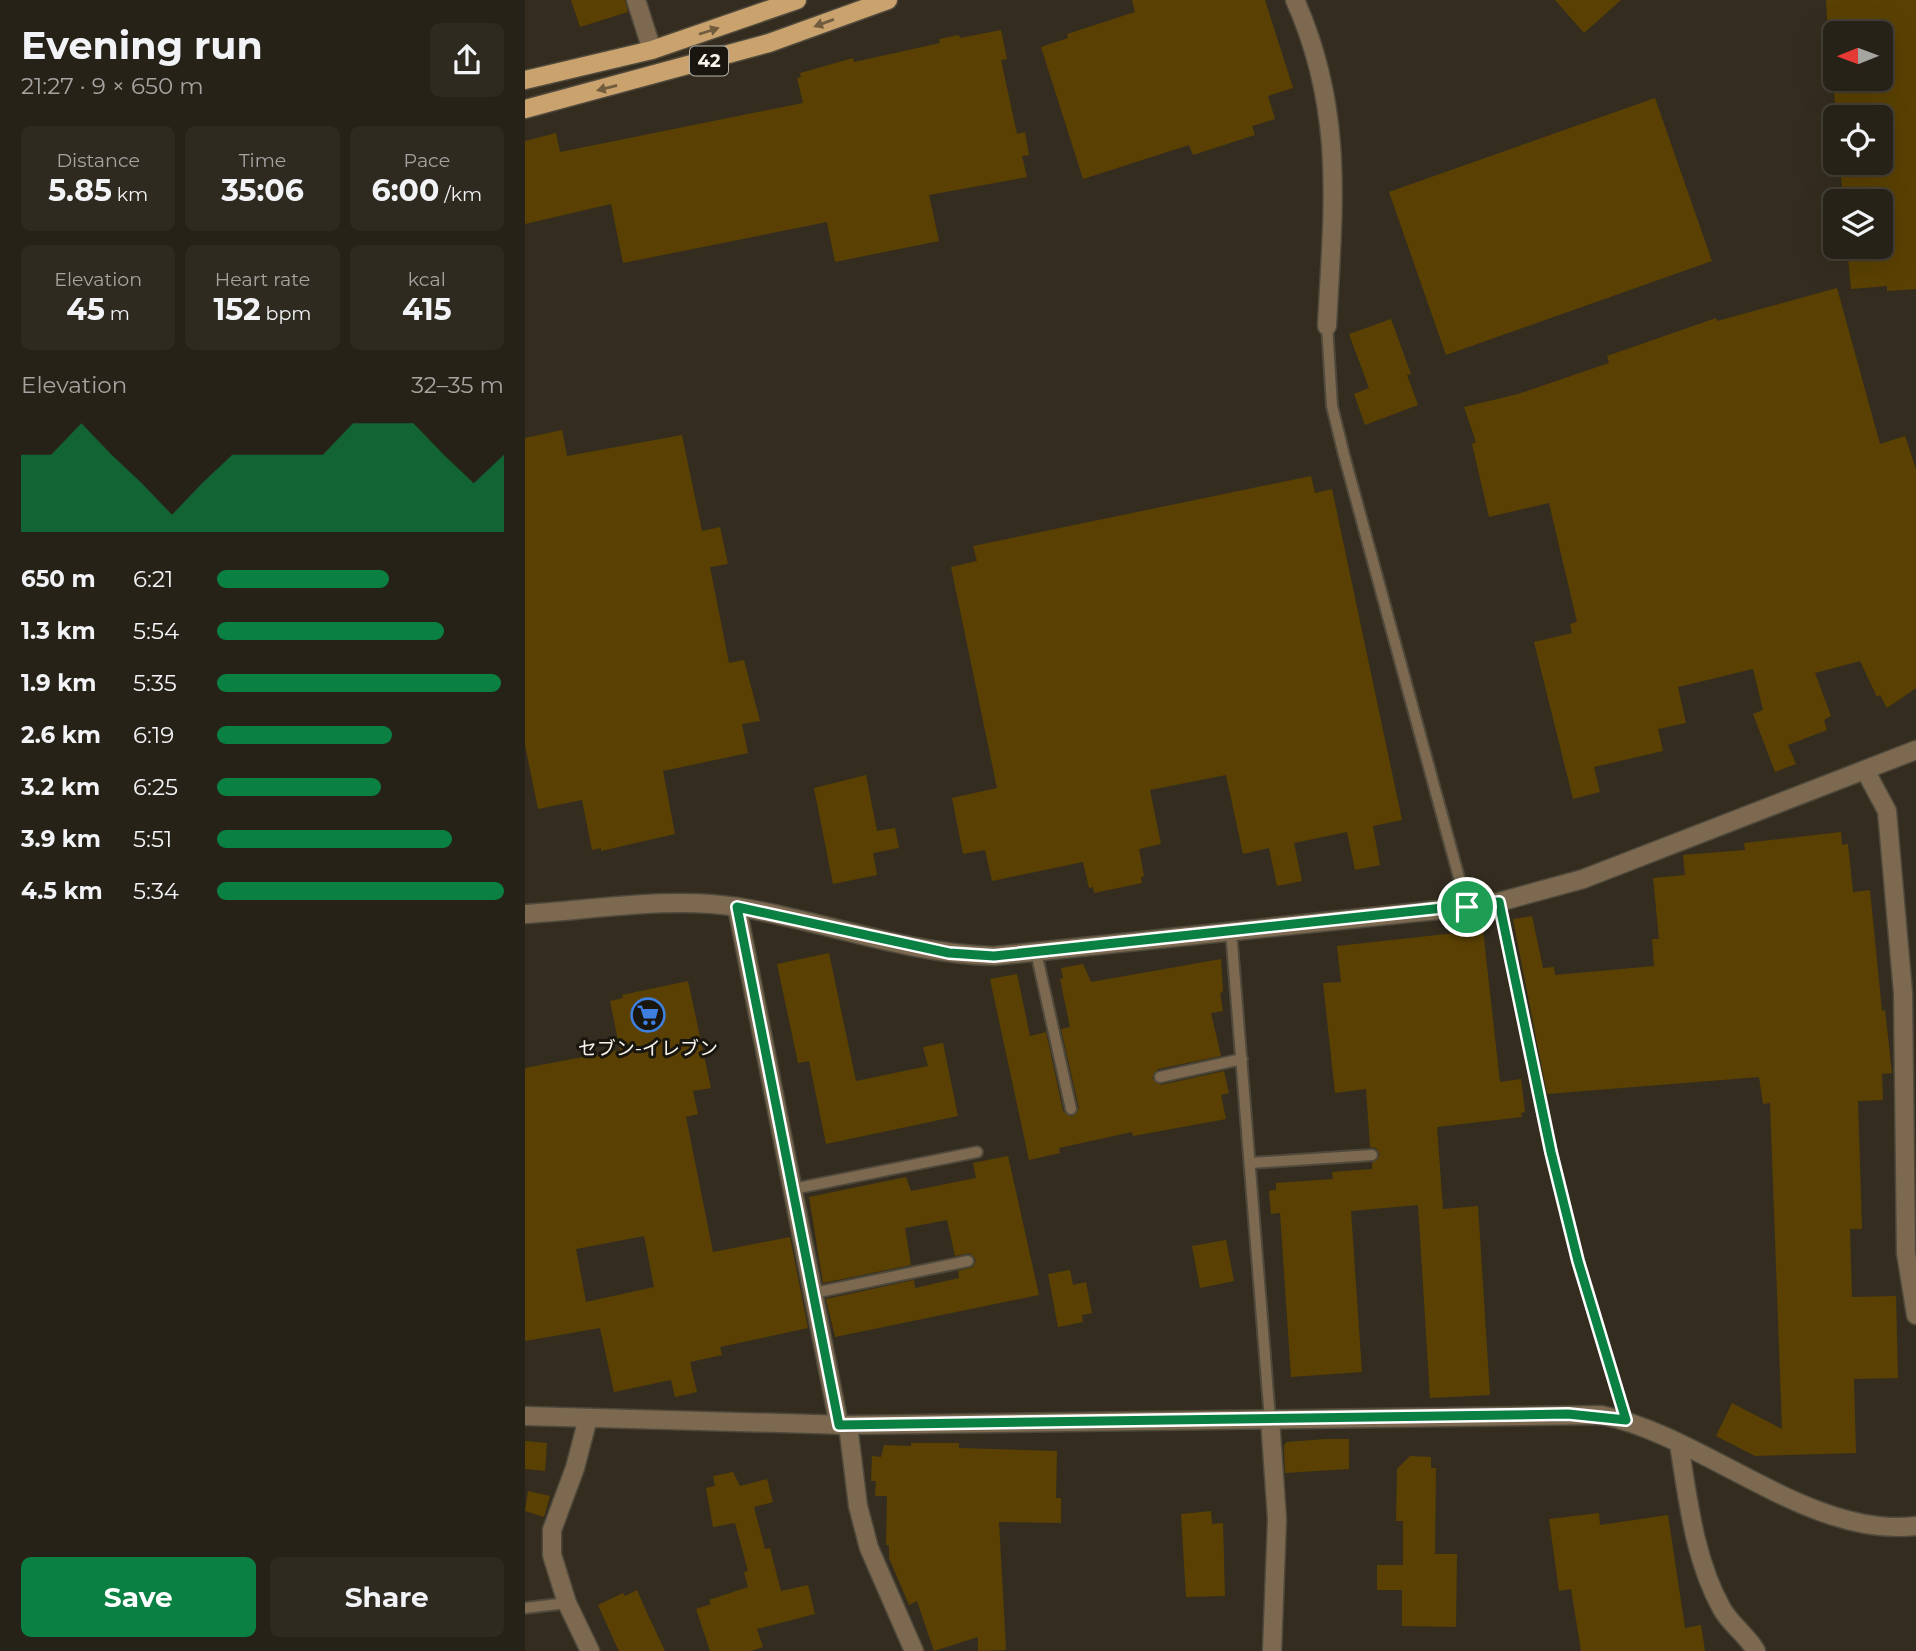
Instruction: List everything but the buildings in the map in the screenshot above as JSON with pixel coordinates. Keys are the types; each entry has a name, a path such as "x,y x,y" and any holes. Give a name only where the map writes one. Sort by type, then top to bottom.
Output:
{"main road":[{"name":"42","path":"525,80 652,50 797,0"},
{"name":"42","path":"525,109 769,43 888,0"}],"street":[{"path":"636,0 652,50"},
{"path":"1296,0 1307,26 1326,90 1335,175 1327,326"},
{"path":"525,914 700,903 737,907 949,953 994,956 1467,907 1499,902 1596,874 1916,750"},
{"path":"1865,770 1887,811 1903,993 1906,1253 1916,1315"},
{"path":"737,907 814,1293 844,1425 858,1506 869,1548 915,1651"},
{"path":"525,1416 844,1425 1568,1414 1626,1420 1806,1505 1858,1522 1916,1526"},
{"path":"588,1418 575,1468 552,1530 552,1555 567,1603 590,1651"},
{"path":"1270,1419 1277,1519 1272,1651"},
{"path":"1679,1444 1697,1545 1708,1579 1723,1611 1756,1651"}],"lane":[{"path":"1327,326 1332,406 1344,456 1467,907"},
{"path":"1499,902 1557,1177 1578,1261 1626,1420"},
{"path":"1231,931 1270,1419"},
{"path":"1036,952 1071,1109"},
{"path":"1160,1077 1242,1059"},
{"path":"793,1189 977,1152"},
{"path":"1250,1163 1372,1155"},
{"path":"814,1293 968,1261"},
{"path":"525,1608 567,1603"}],"place":[{"name":"セブン-イレブン","path":"648,1015"}],"route":[{"path":"1499,902 1551,1152 1578,1261 1626,1420 1601,1415 1568,1414 839,1425 737,907 949,953 994,956 1467,907 1499,902"}]}
